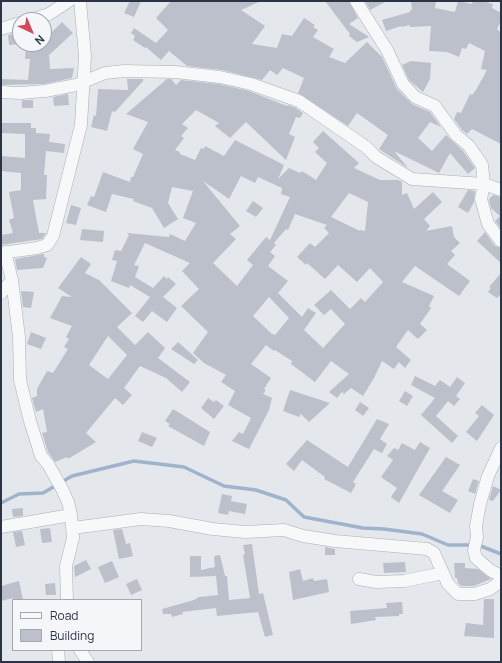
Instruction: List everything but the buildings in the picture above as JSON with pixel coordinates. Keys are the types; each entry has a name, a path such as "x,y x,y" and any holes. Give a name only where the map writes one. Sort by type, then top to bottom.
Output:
{"street":[{"path":"67,599 66,566 73,538 71,515 68,502 62,489 41,456 20,380 19,337 12,280 3,252 37,248 47,245 53,236 81,125 85,56 80,1"},
{"path":"356,1 371,23 403,84 415,97 435,106 456,135 469,146 482,165 484,184 481,199 488,224 501,241"},
{"path":"52,12 64,2"},
{"path":"1,28 12,25"},
{"path":"1,92 20,93 45,91 76,85 84,80 105,73 198,73 251,84 299,101 366,147 376,157 412,179 484,184 501,190"},
{"path":"1,293 12,280"},
{"path":"501,448 488,476 480,504 476,526 477,537 474,550 476,558 490,570 501,576"},
{"path":"1,527 71,515"},
{"path":"73,528 141,519 169,521 213,529 245,532 284,530 303,536 335,541 427,549 434,553 448,584 458,594 475,594 490,589 501,581"},
{"path":"359,579 376,582 404,581 443,573"},
{"path":"58,651 58,662"},
{"path":"81,651 88,662"}],"waterway":[{"path":"1,503 19,494 43,493 72,476 134,461 184,467 224,486 256,490 286,500 304,517 363,528 422,534 448,545 478,545 501,554"}]}
